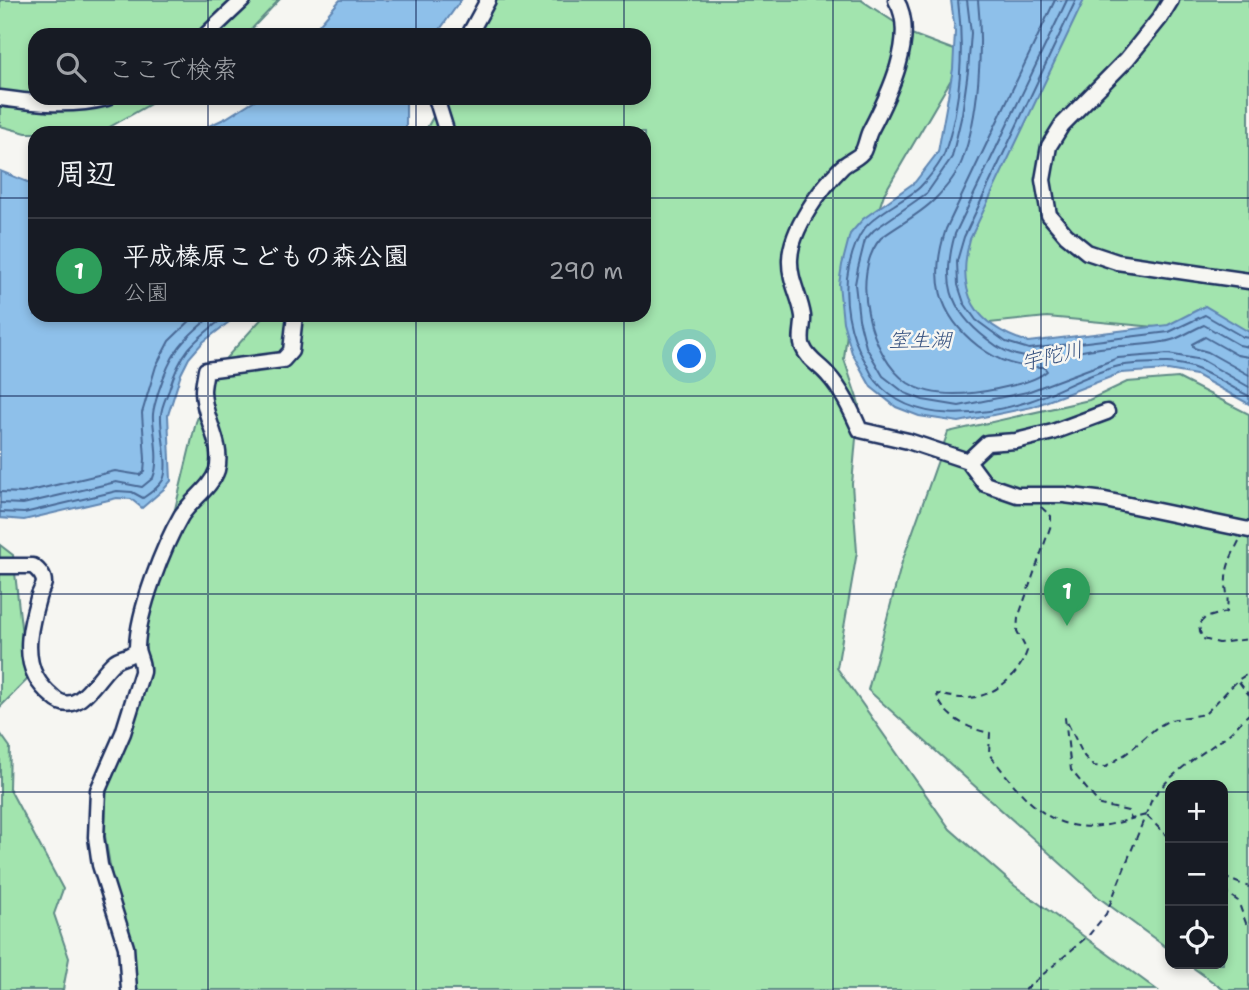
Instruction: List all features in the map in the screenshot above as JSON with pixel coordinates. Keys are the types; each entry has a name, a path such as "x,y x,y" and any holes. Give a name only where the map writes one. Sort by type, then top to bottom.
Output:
{"street":[{"path":"213,28 243,0"},
{"path":"473,28 488,0"},
{"path":"896,0 901,8 905,33 898,67 883,108 869,133 862,153 836,174 795,233 790,257 791,278 803,315 802,345 811,360 828,375 852,411 860,430 908,441 968,461 985,484 1017,495 1064,495 1105,500 1247,529"},
{"path":"1171,0 1128,59 1062,125 1049,146 1043,180 1049,215 1066,235 1087,252 1117,262 1249,281"},
{"path":"0,98 28,102"},
{"path":"438,105 445,126"},
{"path":"0,566 33,566 42,574 44,583 29,634 31,664 41,685 55,699 62,704 73,704 86,694 114,662 132,655 136,650 141,617 152,581 182,515 216,470 216,442 202,393 206,370 283,360 291,352 294,322"},
{"path":"968,461 988,443 1016,441 1053,432 1107,412"},
{"path":"130,990 126,947 100,865 96,837 98,790 123,733 142,672 143,663 136,650"}],"path":[{"path":"1041,507 1051,516 1051,525 1018,618 1017,631 1027,651 1023,661 1011,678 993,691 966,699 937,694 938,701 962,723 974,730 990,733 989,754 1022,795 1044,815 1081,827 1114,824 1146,815"},
{"path":"1247,529 1227,565 1226,612 1205,618 1199,624 1203,639 1210,642 1230,643 1249,639"},
{"path":"1131,819 1128,811 1100,805 1071,770 1065,718 1084,756 1093,766 1105,767 1163,724 1205,713 1238,680 1249,673"},
{"path":"1238,680 1249,695"},
{"path":"1025,990 1089,935 1106,914 1152,799 1161,787 1207,747 1230,733 1249,714"},
{"path":"1146,815 1165,834"},
{"path":"1228,879 1249,887"},
{"path":"1228,894 1238,901 1247,926"}],"green space":[{"path":"0,0 279,0 253,28 28,28 28,105 149,105 111,126 28,126 26,133 0,126"},
{"path":"494,0 861,0 914,35 957,51 959,66 884,194 852,290 844,359 859,404 852,484 857,552 837,668 950,829 1015,886 1157,990 131,990 105,836 106,795 196,422 217,368 259,322 651,322 651,126 428,126 440,105 651,105 651,28 481,28"},
{"path":"1081,0 1249,0 1249,344 1231,334 1047,317 970,325 948,265"},
{"path":"1178,378 1249,414 1249,990 1224,990 1195,969 1228,969 1228,780 1165,780 1165,946 1098,897 868,690 902,562 948,432 1089,400 1127,382"},
{"path":"0,545 13,555 27,680 0,707"},
{"path":"0,733 10,747 9,788 63,889 54,914 69,958 63,990 0,990"}],"water":[{"path":"340,0 461,0 441,28 316,28"},
{"name":"室生湖","path":"951,0 1084,0 970,239 965,276 973,305 994,327 1028,342 1168,325 1205,306 1249,332 1249,404 1196,375 1168,370 1121,373 1032,407 959,422 919,416 896,407 871,387 852,353 843,322 839,284 842,265 850,234 863,219 915,182 938,152 953,69 955,32"},
{"path":"247,105 406,105 406,126 209,126"},
{"path":"0,171 28,182 28,322 229,322 203,342 189,358 181,374 168,415 171,481 142,508 131,499 117,498 24,520 0,518"}],"place":[{"name":"平成榛原こどもの森公園","path":"1067,626"}],"water label":[{"name":"宇陀川","path":"1052,356"}]}
